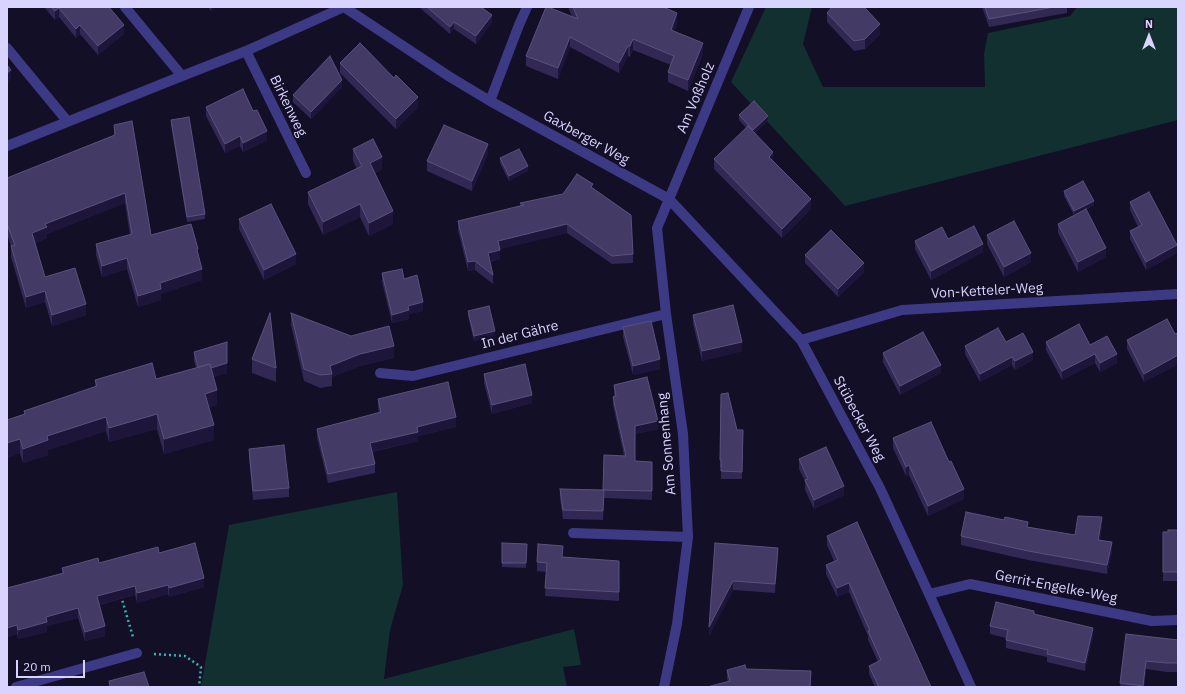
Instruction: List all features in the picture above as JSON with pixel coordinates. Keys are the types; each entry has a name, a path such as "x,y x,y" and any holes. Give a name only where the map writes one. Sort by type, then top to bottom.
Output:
{"street":[{"path":"125,7 182,76"},
{"path":"7,146 246,51 344,7"},
{"name":"Gaxberger Weg","path":"344,7 450,77 490,101 669,199"},
{"path":"490,101 527,7"},
{"name":"Am Voßholz","path":"669,199 749,7"},
{"path":"7,48 68,122"},
{"name":"Birkenweg","path":"246,51 306,173"},
{"name":"Am Sonnenhang","path":"664,687 677,624 688,537 683,434 666,314 657,228 669,199"},
{"name":"Stübecker Weg","path":"669,199 801,340 880,488 971,687"},
{"name":"Von-Ketteler-Weg","path":"801,340 902,310 1178,294"},
{"name":"In der Gähre","path":"380,373 413,376 666,314"},
{"path":"573,533 688,537"},
{"name":"Gerrit-Engelke-Weg","path":"929,594 970,584 1152,621 1178,620"},
{"path":"16,687 137,653"}],"path":[{"path":"121,595 137,653 185,656 201,666 198,687"}],"green space":[{"path":"766,7 812,7 803,44 823,87 985,87 984,54 988,33 1070,16 1077,7 1178,7 1178,120 845,206 731,82"},
{"path":"397,492 403,585 390,630 384,679 574,629 581,665 563,667 567,687 201,687 229,525"}],"building":[{"path":"51,7 109,7 124,25 98,46 80,25 76,29 59,8 55,11"},
{"path":"427,7 481,7 492,15 476,36 454,22 450,27"},
{"path":"546,7 578,19 573,7 663,7 677,13 671,30 703,43 688,80 668,72 674,56 633,39 619,63 570,37 558,68 526,56"},
{"path":"832,7 864,7 880,24 865,39 854,41 827,13"},
{"path":"985,7 1054,7 989,19"},
{"path":"360,43 394,78 396,75 418,97 396,119 340,63"},
{"path":"330,56 342,80 311,112 293,95"},
{"path":"7,65 11,70 7,73"},
{"path":"243,89 253,111 257,110 267,131 243,143 240,136 225,144 206,107"},
{"path":"754,101 768,116 753,130 739,115"},
{"path":"189,117 205,214 187,217 171,120"},
{"path":"132,121 151,235 191,224 202,269 160,283 161,289 138,296 127,258 102,266 96,244 132,234 125,193 45,224 47,227 32,233 45,277 75,268 86,304 52,315 45,291 26,297 11,246 15,245 7,224 7,178 115,135 114,125"},
{"path":"444,125 488,144 472,181 427,161"},
{"path":"748,126 773,152 769,157 811,199 782,229 714,159"},
{"path":"373,139 382,157 370,163 393,211 369,223 360,204 323,222 308,192 362,166 353,149"},
{"path":"519,149 528,166 509,176 500,158"},
{"path":"577,174 593,184 591,187 631,215 633,254 612,256 567,224 498,241 500,250 488,253 493,275 475,261 468,262 458,221 524,205 520,203 563,194"},
{"path":"1083,181 1094,201 1074,211 1064,191"},
{"path":"1149,192 1177,245 1146,262 1130,231 1142,225 1130,202"},
{"path":"271,204 296,254 264,270 239,219"},
{"path":"1086,209 1106,248 1078,262 1058,224"},
{"path":"1014,221 1031,253 1004,267 987,235"},
{"path":"974,226 983,244 931,271 915,241 942,227 948,239"},
{"path":"831,230 864,263 838,289 805,255"},
{"path":"402,269 404,279 417,275 423,302 408,306 409,310 392,315 382,273"},
{"path":"733,305 742,342 702,351 693,315"},
{"path":"489,306 495,331 474,336 468,311"},
{"path":"270,313 276,368 252,359"},
{"path":"291,313 351,336 389,326 394,346 360,354 330,366 332,374 320,375 304,369"},
{"path":"1167,319 1175,334 1178,333 1178,355 1144,374 1127,340"},
{"path":"651,321 660,359 633,366 623,327"},
{"path":"1079,324 1090,345 1107,336 1117,354 1100,363 1095,354 1062,371 1046,342"},
{"path":"998,328 1006,342 1023,333 1033,352 1015,361 1012,357 980,374 965,346"},
{"path":"923,332 941,365 900,386 883,353"},
{"path":"227,342 227,363 211,368 210,364 198,367 194,352"},
{"path":"152,363 156,379 210,364 217,390 205,394 214,425 164,439 157,414 109,428 106,417 47,436 48,440 23,449 20,439 7,443 7,420 25,414 24,411 97,386 95,380"},
{"path":"525,364 532,395 492,405 484,374"},
{"path":"647,377 658,421 635,426 635,461 652,462 652,491 603,490 604,455 626,456 613,397 616,396 614,385"},
{"path":"448,382 456,417 417,427 418,432 370,443 375,464 328,474 317,429 381,412 378,399"},
{"path":"728,393 737,430 743,430 742,472 721,471 721,394"},
{"path":"931,422 949,462 951,461 964,489 928,506 909,465 906,467 893,438"},
{"path":"284,445 289,488 253,491 249,449"},
{"path":"826,447 844,486 814,500 805,480 808,479 799,459"},
{"path":"560,489 604,490 603,511 563,510"},
{"path":"966,512 1004,520 1005,517 1028,522 1027,527 1075,535 1078,516 1102,517 1098,540 1112,542 1107,565 1028,551 961,536"},
{"path":"857,522 931,687 879,687 869,666 881,660 868,631 870,631 849,583 837,588 826,565 838,560 827,536"},
{"path":"1168,530 1178,530 1178,572 1163,572 1163,532 1168,532"},
{"path":"195,543 204,578 169,588 168,585 137,593 135,586 97,596 105,626 85,632 78,608 46,617 47,622 18,630 17,625 7,628 7,588 64,573 62,568 98,558 99,563 158,547 159,553"},
{"path":"502,543 527,544 526,563 502,563"},
{"path":"715,543 778,548 775,584 733,581 709,627"},
{"path":"538,544 563,546 562,557 619,561 619,592 545,588 547,563 537,562"},
{"path":"996,602 1034,611 1034,614 1093,628 1085,663 1047,654 1048,650 1006,640 1008,630 990,626"},
{"path":"1126,634 1178,640 1178,663 1146,661 1143,686 1120,683"},
{"path":"745,665 746,669 811,671 810,687 707,687 730,681 727,670"},
{"path":"144,672 149,687 106,687 110,686 109,681"}]}
